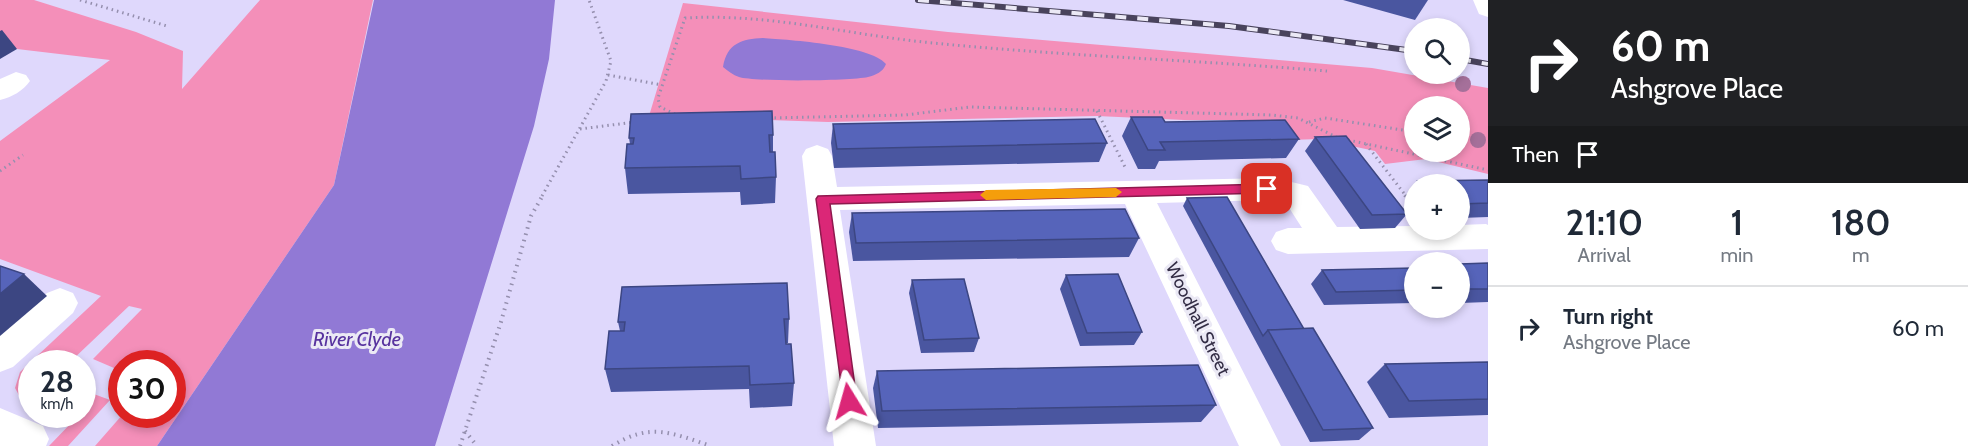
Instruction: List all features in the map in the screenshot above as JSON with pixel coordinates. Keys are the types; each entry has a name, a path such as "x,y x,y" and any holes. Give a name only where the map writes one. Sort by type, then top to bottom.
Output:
{"street":[{"path":"1485,0 1488,9"},
{"path":"817,156 855,446"},
{"path":"822,199 1283,190 1297,194 1328,240"},
{"name":"Woodhall Street","path":"1135,192 1260,446"},
{"path":"1288,240 1486,237"},
{"path":"0,356 60,303"}],"path":[{"path":"80,0 167,26"},
{"path":"460,446 504,313 531,216 608,75 611,61 589,0"},
{"path":"669,117 680,115 660,108 658,98 686,18 720,15 766,19 927,43 1142,60 1221,62 1327,71"},
{"path":"608,75 662,85"},
{"path":"761,118 894,116 970,107 1281,115 1309,122 1331,135 1488,170"},
{"path":"1097,111 1135,192"},
{"path":"1309,122 1318,119 1334,119 1404,130"},
{"path":"579,130 636,121"},
{"path":"1366,144 1404,194"},
{"path":"0,171 23,155"},
{"path":"612,446 627,435 656,429 711,446"},
{"path":"465,430 477,446"}],"shaded area":[{"path":"0,0 34,0 136,32 183,51 182,89 260,0 373,0 334,185 186,403 186,350 108,350 108,365 96,360 96,356 142,309 129,306 83,350 43,350 101,296 0,259 0,141 110,60 17,49 0,43"},
{"path":"683,3 948,32 1372,68 1404,74 1404,84 1465,84 1488,88 1488,174 1438,162 1470,162 1470,96 1404,96 1404,162 1385,164 1375,151 1319,139 1290,140 1276,120 1184,120 1097,116 828,122 649,116"},
{"path":"18,378 18,394 15,388"},
{"path":"96,395 108,399 96,415"},
{"path":"66,428 84,428 68,446 49,446"},
{"path":"111,428 169,428 157,446 95,446"}],"water":[{"name":"River Clyde","path":"374,0 555,0 549,59 534,126 435,446 157,446 169,428 186,428 186,403 334,185"},
{"path":"763,38 847,48 864,52 886,64 879,73 868,77 823,80 748,79 737,76 723,67 728,52 737,44"}],"building":[{"path":"772,111 773,135 769,135 770,152 775,152 776,177 741,179 740,166 625,168 627,144 633,144 634,138 629,138 631,114"},
{"path":"1131,117 1162,117 1165,122 1285,120 1299,139 1160,142 1165,150 1148,150"},
{"path":"1095,119 1107,143 837,149 833,124"},
{"path":"1346,136 1404,210 1404,214 1372,215 1315,137"},
{"path":"1470,180 1488,180 1488,203 1470,204"},
{"path":"1227,197 1304,329 1268,330 1263,336 1187,198"},
{"path":"1125,209 1139,238 856,243 852,213"},
{"path":"1488,263 1488,289 1470,289 1470,264"},
{"path":"0,266 24,274 0,294"},
{"path":"1404,268 1404,290 1336,292 1322,270"},
{"path":"1118,274 1142,332 1087,333 1066,275"},
{"path":"964,279 979,338 924,340 912,280"},
{"path":"787,283 789,319 784,319 786,344 791,344 794,383 750,385 749,366 605,369 609,331 624,331 625,322 618,322 622,287"},
{"path":"1313,328 1373,428 1323,430 1268,330"},
{"path":"1488,362 1488,399 1409,401 1385,364"},
{"path":"1198,365 1216,405 882,411 877,371"}],"railway":[{"path":"918,0 1229,26 1404,50"},
{"path":"1470,61 1488,64"}],"slow traffic":[{"path":"986,195 1116,192"}],"route":[{"path":"849,401 822,199 1267,189"}]}
